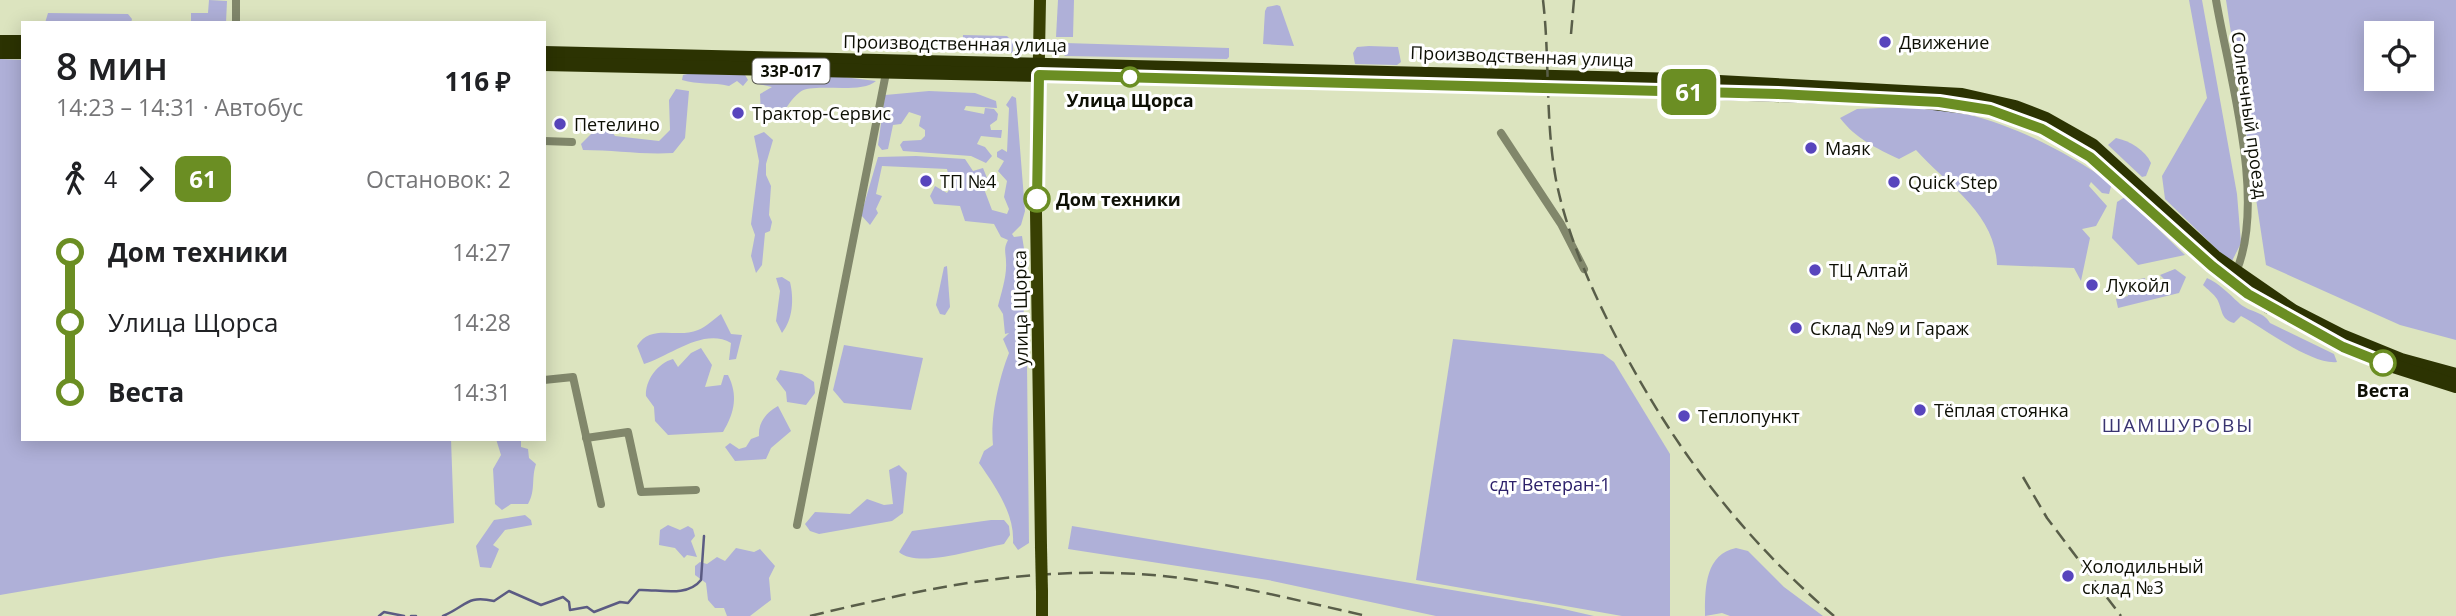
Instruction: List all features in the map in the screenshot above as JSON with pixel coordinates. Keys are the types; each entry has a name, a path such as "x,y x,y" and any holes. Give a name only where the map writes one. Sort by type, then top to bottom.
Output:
{"highway":[{"path":"0,42 21,42"},
{"path":"0,52 21,52"},
{"name":"Производственная улица","path":"546,52 1039,70 1938,92 2015,107 2046,119 2099,150 2235,274 2293,312 2342,337 2401,360 2456,375"},
{"name":"Производственная улица","path":"546,64 886,73 1039,70"},
{"name":"Производственная улица","path":"1759,88 1939,102 2013,117 2066,142 2106,169 2141,204 2248,294 2343,347 2400,370 2456,386"}],"main road":[{"name":"улица Щорса","path":"1040,0 1036,212 1042,616"}],"street":[{"path":"236,0 236,21"},
{"name":"Солнечный проезд","path":"2216,0 2232,82 2246,180 2248,234 2235,274"},
{"path":"797,525 886,73"},
{"path":"1501,133 1560,224 1584,269"},
{"path":"546,141 572,142"},
{"path":"546,380 573,377 601,504"},
{"path":"586,438 628,432 641,492 696,490"}],"green space":[{"path":"209,0 227,1 226,21 191,21 191,13 208,13"},
{"path":"1058,0 1074,0 1073,37 1056,37"},
{"path":"2189,0 2202,0 2237,194 2241,243 2231,263 2165,199 2162,176 2207,98"},
{"path":"2226,0 2456,0 2456,340 2400,325 2266,265"},
{"path":"1280,6 1294,46 1263,44 1265,11 1267,7"},
{"path":"48,13 128,14 132,19 132,21 46,21"},
{"path":"963,35 1007,36 1013,42 1013,53 962,52"},
{"path":"1065,43 1229,48 1229,57 1065,56 1060,50"},
{"path":"1357,47 1398,47 1401,62 1397,65 1355,64 1353,53"},
{"path":"0,59 21,60 21,441 451,441 454,523 222,557 0,595"},
{"path":"696,72 744,73 748,80 743,86 737,81 729,86 682,80 683,75"},
{"path":"786,72 794,77 805,73 810,78 819,74 876,81 859,87 806,89 794,98 779,118 770,120 761,114 760,94 772,87 758,84 757,74"},
{"path":"676,89 689,91 685,138 673,153 583,150 581,144 604,121 615,136 659,141 670,130 669,100"},
{"path":"929,91 975,93 996,101 997,108 966,106 964,110 984,114 985,108 994,109 998,114 997,120 990,125 991,130 1002,130 1001,138 981,136 977,144 985,147 992,156 986,163 971,156 903,151 900,145 903,141 921,140 925,136 925,130 919,126 921,116 909,112 901,124 893,125 888,149 882,150 878,145 885,95"},
{"path":"1012,96 1016,98 1025,211 1021,225 1012,234 1014,237 1022,236 1026,261 1023,327 1027,332 1024,350 1027,365 1029,543 1018,550 1013,543 1011,522 1003,501 979,463 984,451 993,445 996,398 1009,353 1003,339 1009,333 1005,334 1003,314 998,306 1006,273 1005,249 1008,240 1001,237 994,224 965,221 960,206 934,204 930,196 935,186 947,193 951,187 947,169 882,166 876,194 882,196 876,209 878,213 870,225 861,215 878,157 916,156 965,159 973,171 983,168 987,178 981,181 992,210 1007,214 1009,209 1004,197 1007,181 998,171 1004,161 997,157 997,152 1002,149 1007,152 1009,108 1006,105"},
{"path":"1902,107 1958,112 1986,119 2060,151 2112,183 2109,194 2102,193 2091,182 2089,186 2107,206 2096,226 2082,229 2090,238 2081,281 2074,268 1997,265 1994,246 1979,215 1916,150 1899,159 1874,147 1840,118 1857,109"},
{"path":"764,132 773,140 766,164 766,175 771,186 769,215 772,222 770,231 765,233 762,265 756,273 751,256 755,235 751,224 759,161 754,136"},
{"path":"2116,138 2127,141 2145,154 2151,163 2146,176 2142,177 2108,145"},
{"path":"2125,197 2185,255 2138,265 2112,238 2117,202"},
{"path":"947,266 950,307 945,315 940,314 936,305 944,267"},
{"path":"2175,269 2186,277 2179,293 2118,308 2116,299 2128,296 2126,286 2130,281 2145,278 2148,292 2167,282 2160,275"},
{"path":"782,277 790,282 792,302 788,322 782,333 776,321 780,291 776,278"},
{"path":"2207,278 2242,305 2264,316 2270,323 2334,354 2337,362 2314,358 2301,352 2241,316 2234,323 2229,321 2224,317 2216,297 2203,285"},
{"path":"721,314 731,334 742,335 736,359 729,360 731,343 709,339 686,345 644,364 637,346 649,335 698,330"},
{"name":"сдт Ветеран-1","path":"1453,339 1603,354 1614,362 1670,454 1670,616 1622,616 1416,580"},
{"path":"844,345 923,358 911,410 844,403 833,390"},
{"path":"701,348 712,365 705,387 721,385 724,375 728,375 731,382 734,404 730,417 723,432 668,435 655,421 654,407 646,396 648,384 662,364 673,359 678,367 691,353"},
{"path":"780,370 802,374 814,382 815,393 806,405 787,402 786,392 776,379"},
{"path":"778,406 791,431 771,448 766,459 735,461 725,447 730,443 739,449 746,447 751,439 759,436 764,418"},
{"path":"497,441 521,441 521,447 528,449 529,458 536,464 528,504 511,504 502,510 495,504 493,469 501,455"},
{"path":"899,465 907,473 903,513 892,521 819,534 810,531 805,524 815,512 850,514 867,499 884,505 893,504 889,470"},
{"path":"525,515 532,525 505,530 493,545 499,549 491,568 480,567 476,546 494,520"},
{"path":"1004,520 1009,526 1010,535 1004,544 934,558 908,557 899,552 912,531"},
{"path":"668,525 680,530 688,526 693,529 695,536 691,541 697,557 687,555 684,558 675,548 659,545 660,530"},
{"path":"1072,526 1594,616 1436,616 1268,580 1068,549"},
{"path":"736,548 754,552 760,549 775,566 769,578 771,600 750,616 727,616 724,608 715,608 708,600 706,583 695,575 695,566 700,562 707,564 717,557 725,561"},
{"path":"1736,548 1748,551 1784,587 1823,616 1730,616 1722,613 1705,616 1706,585 1712,566 1725,552"}],"waterway":[{"path":"443,616 472,600 494,601 509,591 541,605 563,597 569,602 570,610 587,607 594,612 620,602 628,603 639,590 688,589 701,580 704,536"},
{"path":"379,616 384,612 404,616"},
{"path":"411,616 416,616"}],"railway":[{"path":"1543,0 1550,135 1556,180 1573,239 1596,296 1636,373 1683,450 1768,554 1834,616"},
{"path":"1571,34 1574,0"},
{"path":"2023,477 2047,518 2121,616"},
{"path":"810,616 941,587 1072,573 1163,576 1214,583 1367,616"}],"bus line":[{"name":"61","path":"1037,199 1039,75 1546,86 1841,96 1964,105 2013,117 2066,142 2106,169 2141,204 2248,294 2288,319 2343,347 2383,363"}],"place":[{"name":"Движение","path":"1885,42"},
{"name":"Улица Щорса","path":"1130,77"},
{"name":"Трактор-Сервис","path":"738,113"},
{"name":"Петелино","path":"560,124"},
{"name":"Маяк","path":"1811,148"},
{"name":"ТП №4","path":"926,181"},
{"name":"Quick Step","path":"1894,182"},
{"name":"Дом техники","path":"1037,199"},
{"name":"ТЦ Алтай","path":"1815,270"},
{"name":"Лукойл","path":"2092,285"},
{"name":"Склад №9 и Гараж","path":"1796,328"},
{"name":"Веста","path":"2383,363"},
{"name":"Тёплая стоянка","path":"1920,410"},
{"name":"Теплопункт","path":"1684,416"},
{"name":"Холодильный склад №3","path":"2068,576"}],"district":[{"name":"ШАМШУРОВЫ","path":"2178,425"}]}
